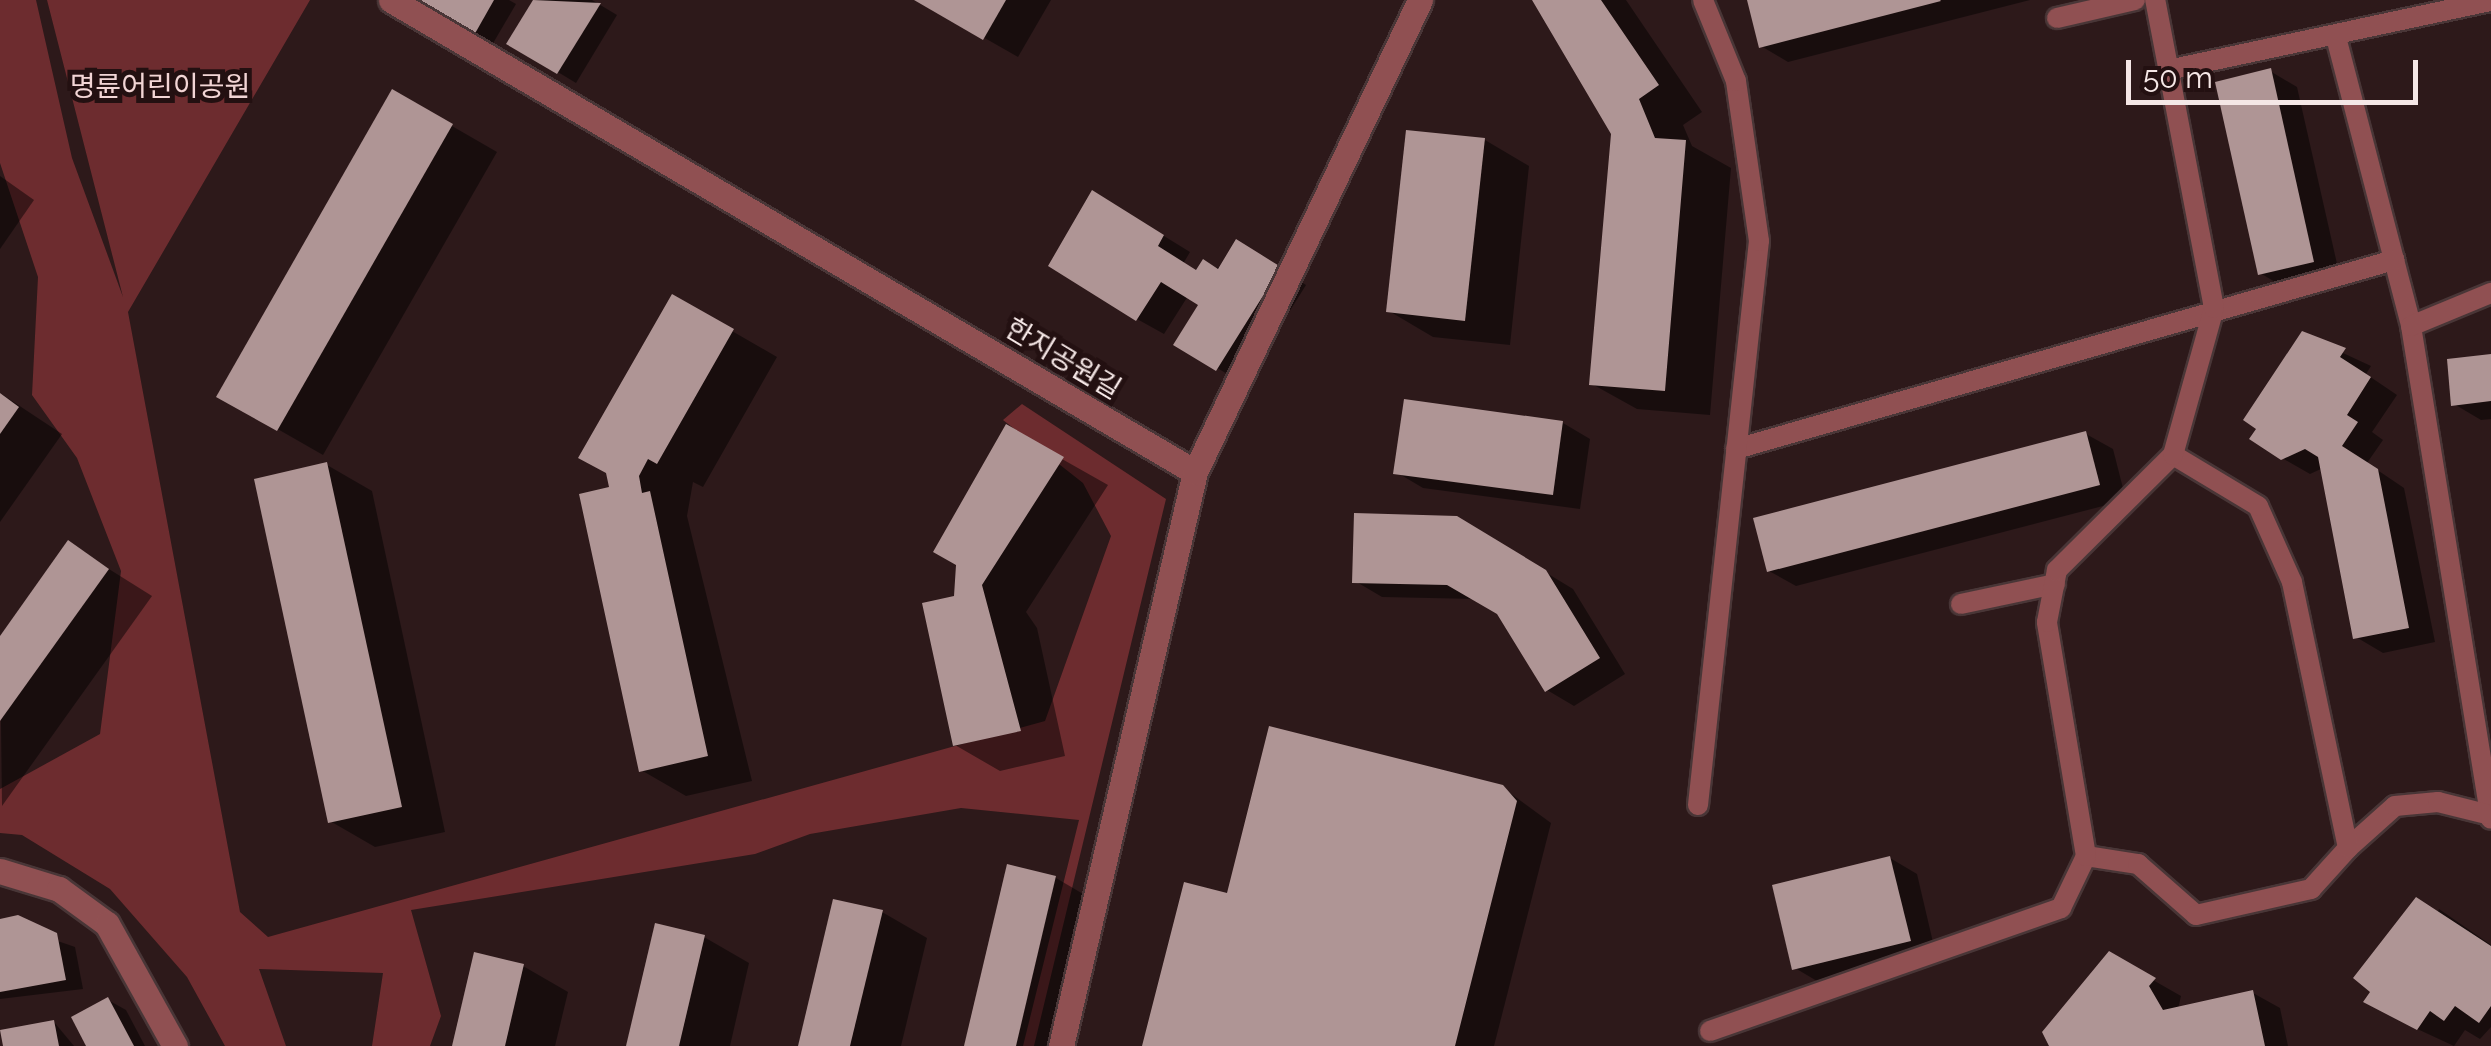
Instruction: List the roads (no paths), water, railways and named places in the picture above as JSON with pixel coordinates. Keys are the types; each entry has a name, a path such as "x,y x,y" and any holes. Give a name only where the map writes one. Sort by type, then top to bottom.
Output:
{"street":[{"name":"한지공원길","path":"391,0 1195,472"},
{"path":"1061,1046 1195,472 1420,0"},
{"path":"0,871 59,889 107,924 174,1046"}],"lane":[{"path":"1698,805 1757,205 1736,81 1703,0"},
{"path":"2057,18 2135,0"},
{"path":"1710,1032 2062,908 2086,856 2047,622 2057,570 2172,455 2214,308 2154,0"},
{"path":"2168,70 2337,40 2491,0"},
{"path":"2086,856 2138,864 2196,916 2310,889 2395,806 2438,802 2488,817 2411,326 2337,40"},
{"path":"1736,449 2214,308 2394,260"},
{"path":"2411,326 2491,293"},
{"path":"2172,455 2258,506 2292,582 2348,848"},
{"path":"1961,604 2054,584"}],"park label":[{"name":"명륜어린이공원","path":"160,87"}]}
